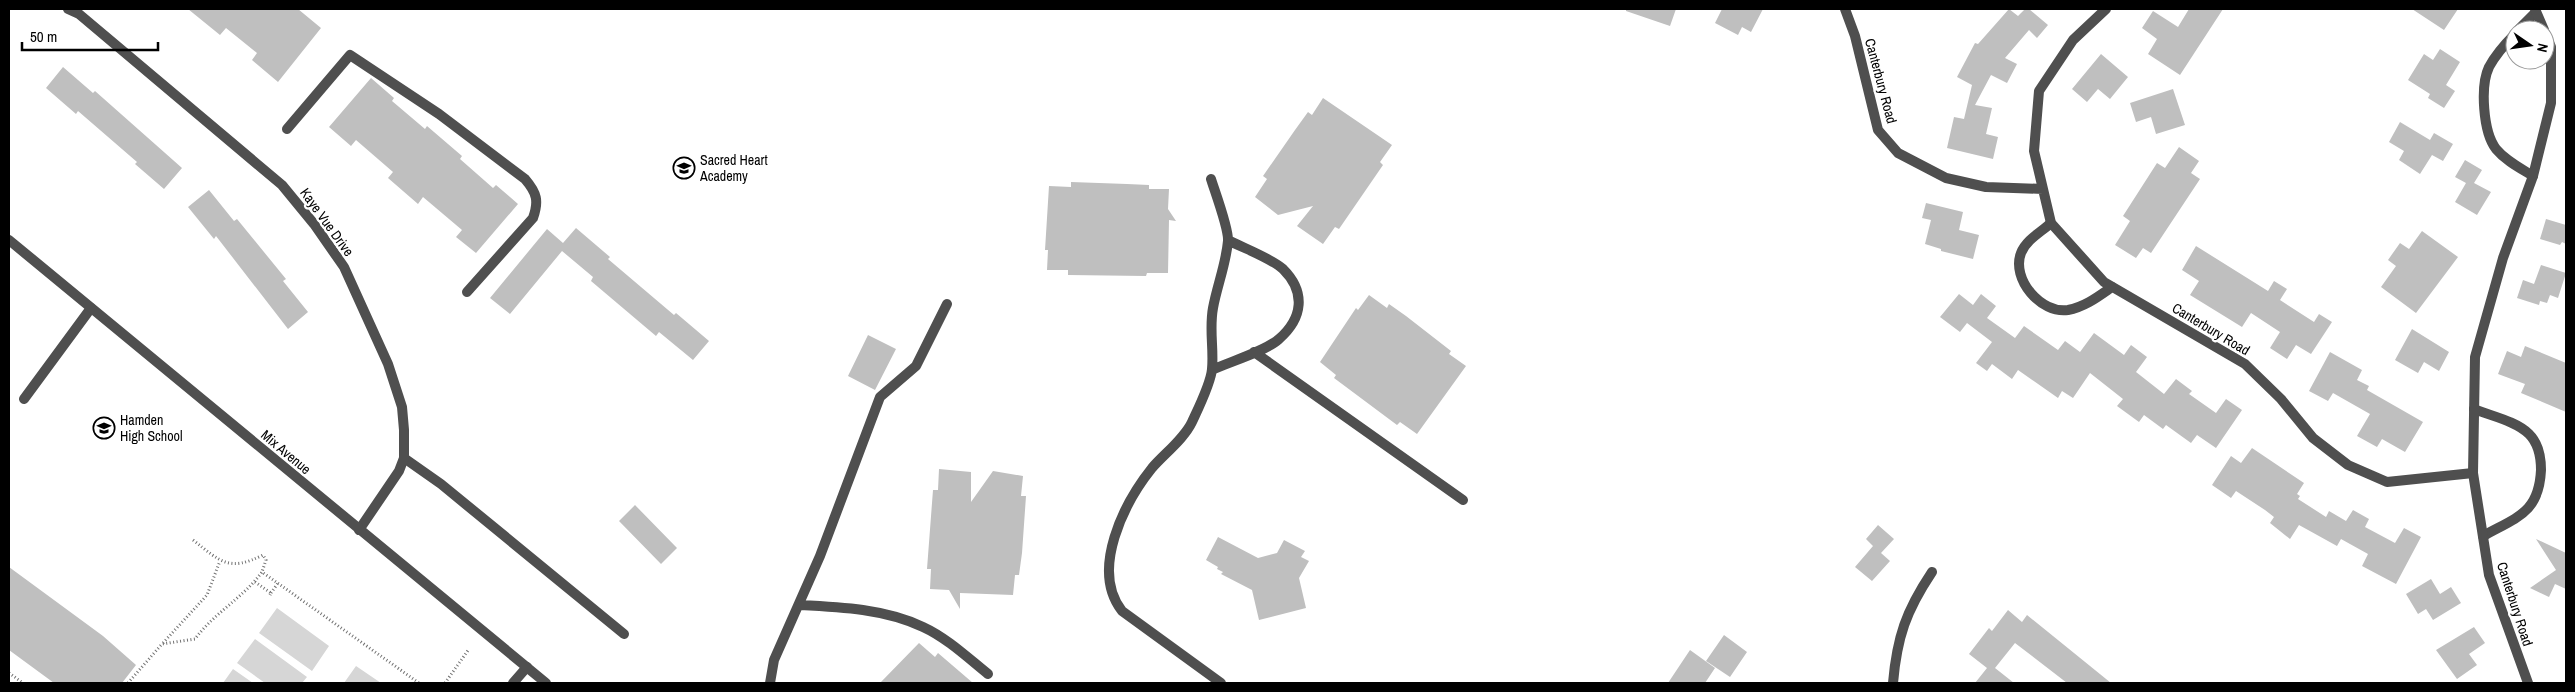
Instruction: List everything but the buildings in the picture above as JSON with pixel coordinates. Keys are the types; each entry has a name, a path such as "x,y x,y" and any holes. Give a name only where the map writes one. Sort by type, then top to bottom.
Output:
{"street":[{"name":"Kaye Vue Drive","path":"68,9 79,14 282,185 314,224 344,267 388,364 402,407 404,458 399,471 359,530"},
{"name":"Canterbury Road","path":"1845,9 1855,36 1878,130 1898,153 1946,178 1986,187 2043,188"},
{"name":"Canterbury Road","path":"2106,9 2073,40 2038,91 2034,151 2051,223 2104,282 2245,364 2281,399 2313,438 2348,465 2388,482 2473,473"},
{"path":"2527,20 2536,10"},
{"path":"2505,44 2499,50 2488,69 2485,113 2490,137 2495,148 2508,161 2533,176"},
{"path":"287,129 350,55 449,122 526,179 534,190 538,203 533,218 466,292"},
{"name":"Canterbury Road","path":"2528,683 2489,575 2473,473 2475,358 2503,258 2533,176 2551,103 2551,70"},
{"path":"1211,179 1228,240 1212,309 1210,340 1212,370 1191,425 1152,469 1123,518 1111,554 1109,582 1112,596 1122,611 1221,683"},
{"path":"2051,223 2026,244 2019,262 2023,282 2037,299 2050,307 2067,310 2081,307 2112,287"},
{"name":"Mix Avenue","path":"9,240 546,683"},
{"path":"1212,370 1278,340 1294,320 1300,307 1297,287 1282,268 1228,240"},
{"path":"770,683 774,660 800,605 880,397 916,366 947,304"},
{"path":"24,398 91,308"},
{"path":"1254,352 1463,500"},
{"path":"2474,409 2528,433 2535,442 2540,460 2540,486 2532,505 2525,513 2483,536"},
{"path":"404,458 441,484 624,634"},
{"path":"1893,683 1896,647 1911,606 1932,572"},
{"path":"800,605 844,607 892,616 924,627 953,646 988,674"},
{"path":"513,683 527,667"}],"path":[{"path":"162,644 195,639 204,627 249,589 262,572 266,560 263,555 240,565 220,561 193,540"},
{"path":"128,683 207,595 220,561"},
{"path":"262,572 419,683"},
{"path":"255,582 270,594 278,583"},
{"path":"445,683 470,649"},
{"path":"9,673 23,683"}],"shaded area":[{"path":"277,608 329,646 312,671 259,633"},
{"path":"255,639 307,677 302,683 265,683 237,663"},
{"path":"356,666 381,683 344,683"},
{"path":"233,669 253,683 223,683"}],"place":[{"name":"Sacred Heart Academy","path":"684,168"},
{"name":"Hamden High School","path":"104,428"}]}
